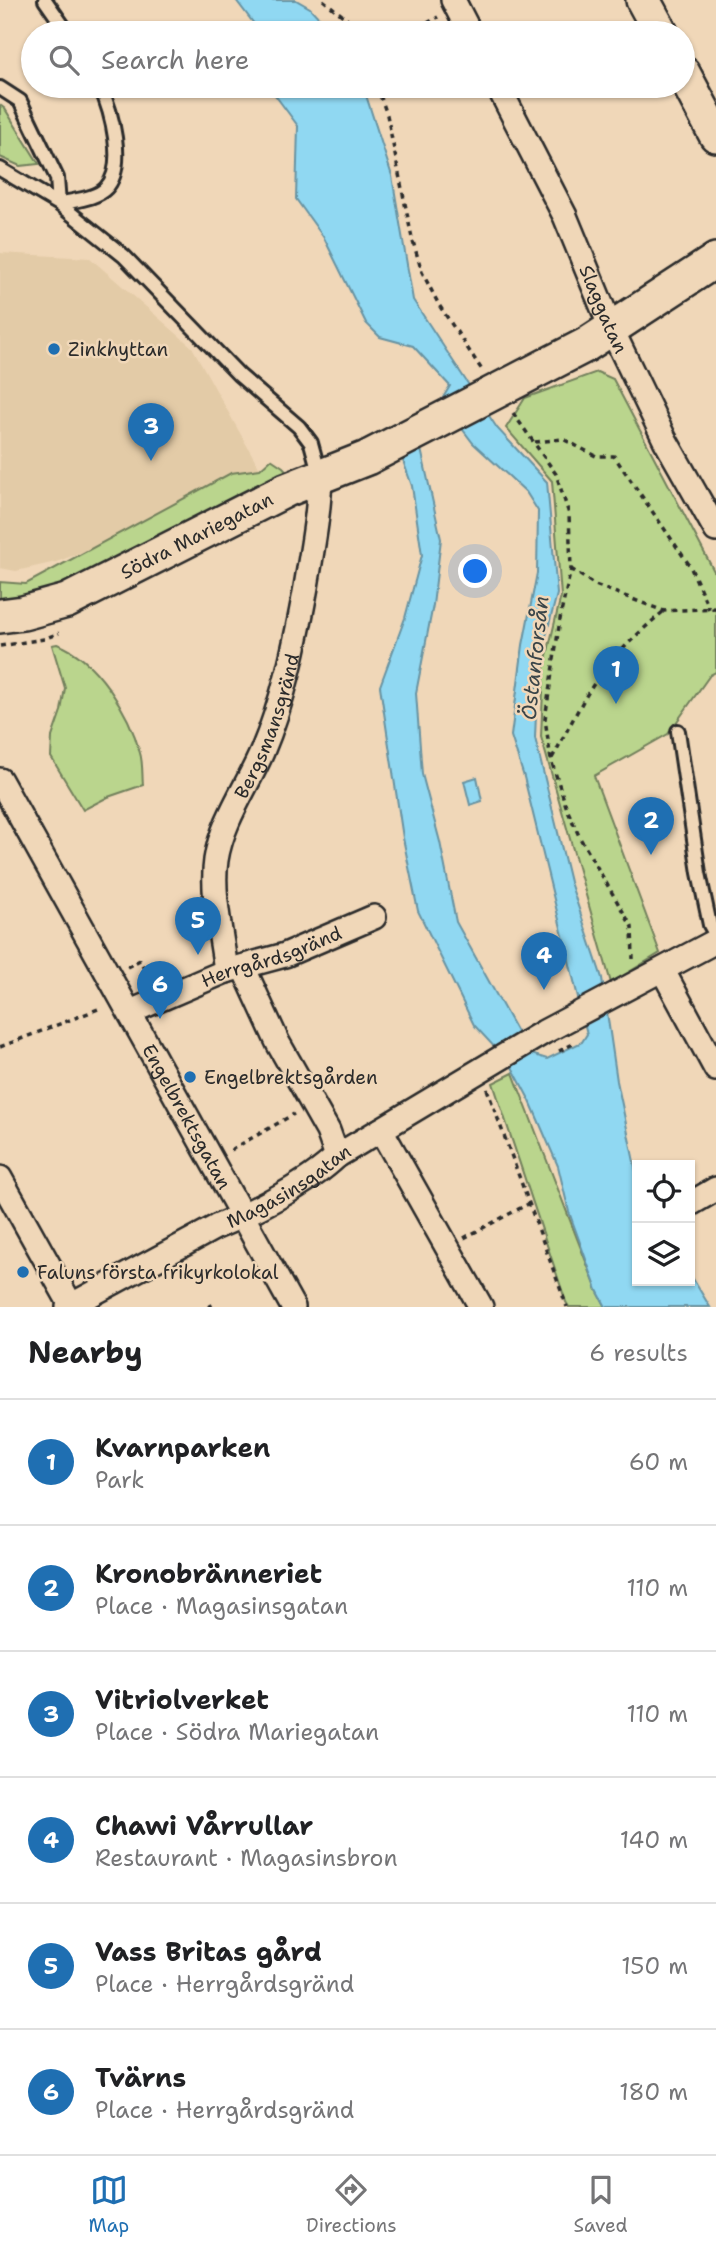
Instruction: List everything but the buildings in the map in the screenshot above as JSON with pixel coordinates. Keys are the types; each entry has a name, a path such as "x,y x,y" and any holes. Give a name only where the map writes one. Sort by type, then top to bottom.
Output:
{"street":[{"path":"643,0 654,21"},
{"path":"459,2 466,21"},
{"path":"695,96 716,135"},
{"name":"Slaggatan","path":"504,98 565,216 611,328 665,440 716,530"},
{"path":"489,395 586,345 716,260"},
{"name":"Södra Mariegatan","path":"0,617 67,601 271,497 367,458 489,395"},
{"name":"Bergsmansgränd","path":"320,476 320,511 300,617 279,700 262,751 226,827 217,855 215,881 234,969 327,1131 337,1156"},
{"name":"Engelbrektsgatan","path":"0,780 293,1307"},
{"name":"Herrgårdsgränd","path":"126,1005 285,955 374,917"},
{"path":"632,986 716,941"},
{"path":"663,971 716,1069"},
{"name":"Magasinsgatan","path":"70,1306 216,1227 241,1217 531,1040 632,986"},
{"path":"381,1130 481,1307"},
{"path":"0,1178 70,1306"},
{"path":"695,1201 716,1189"}],"lane":[{"path":"45,0 60,21"},
{"path":"0,88 20,102 57,178 59,204"},
{"path":"59,204 97,194 107,187 114,173 117,150 105,98"},
{"path":"0,169 59,204 124,256 239,375 299,427 311,443 320,476"},
{"path":"678,731 699,873 710,925 716,936"}],"path":[{"path":"323,0 348,21"},
{"path":"429,21 459,2"},
{"path":"381,98 422,272 489,395 535,442 563,492 569,514 571,569 545,719 551,760 567,809 580,838 632,927 632,986"},
{"path":"535,442 563,439 596,456 614,456 690,566 709,609"},
{"path":"571,569 594,584 664,611 716,608"},
{"path":"551,760 598,678 619,653 664,611"},
{"path":"0,1047 126,1005"},
{"path":"559,1051 577,1041"},
{"path":"479,1073 492,1098 567,1307"},
{"path":"211,1161 281,1124 295,1113"},
{"path":"447,1247 530,1203"},
{"path":"208,1307 214,1304 215,1307"}],"shaded area":[{"path":"0,253 90,258 192,347 260,469 231,473 99,546 56,562 16,571 0,568"}],"green space":[{"path":"0,105 39,164 20,166 0,157"},
{"path":"597,372 613,379 716,575 716,672 710,675 668,734 594,776 660,953 611,983 541,737 544,668 561,596 552,481 506,428 525,398"},
{"path":"271,459 292,477 73,587 0,602 0,582 26,584 231,473 260,469"},
{"path":"57,644 85,661 109,689 128,721 142,761 143,785 108,797 83,810 51,757 52,737 65,688 52,645"},
{"path":"513,1073 606,1307 569,1307 566,1302 493,1083"}],"water":[{"path":"236,0 296,0 310,8 322,21 252,21"},
{"name":"Östanforsån","path":"277,98 367,98 392,176 413,300 497,428 547,482 557,594 538,666 535,738 570,882 602,978 617,1081 634,1160 632,1286 695,1286 695,1282 710,1307 606,1307 597,1290 569,1212 558,1166 530,1101 511,1065 474,1025 418,911 403,838 380,686 405,618 422,555 412,486 391,427 410,419 421,449 441,539 433,605 416,693 422,774 440,842 456,922 517,1032 534,1055 547,1059 582,1042 587,1034 524,777 511,736 523,645 537,573 538,511 526,492 473,443 441,401 450,386 413,346 380,337 366,323 324,238 296,199 298,126"},
{"path":"477,777 482,801 470,805 464,781"}],"place":[{"name":"Zinkhyttan","path":"54,349"},
{"name":"Vitriolverket","path":"151,461"},
{"name":"Kvarnparken","path":"616,704"},
{"name":"Kronobränneriet","path":"651,855"},
{"name":"Vass Britas gård","path":"198,955"},
{"name":"Chawi Vårrullar","path":"544,990"},
{"name":"Tvärns","path":"160,1019"},
{"name":"Engelbrektsgården","path":"190,1077"},
{"name":"Faluns första frikyrkolokal","path":"23,1272"}]}
